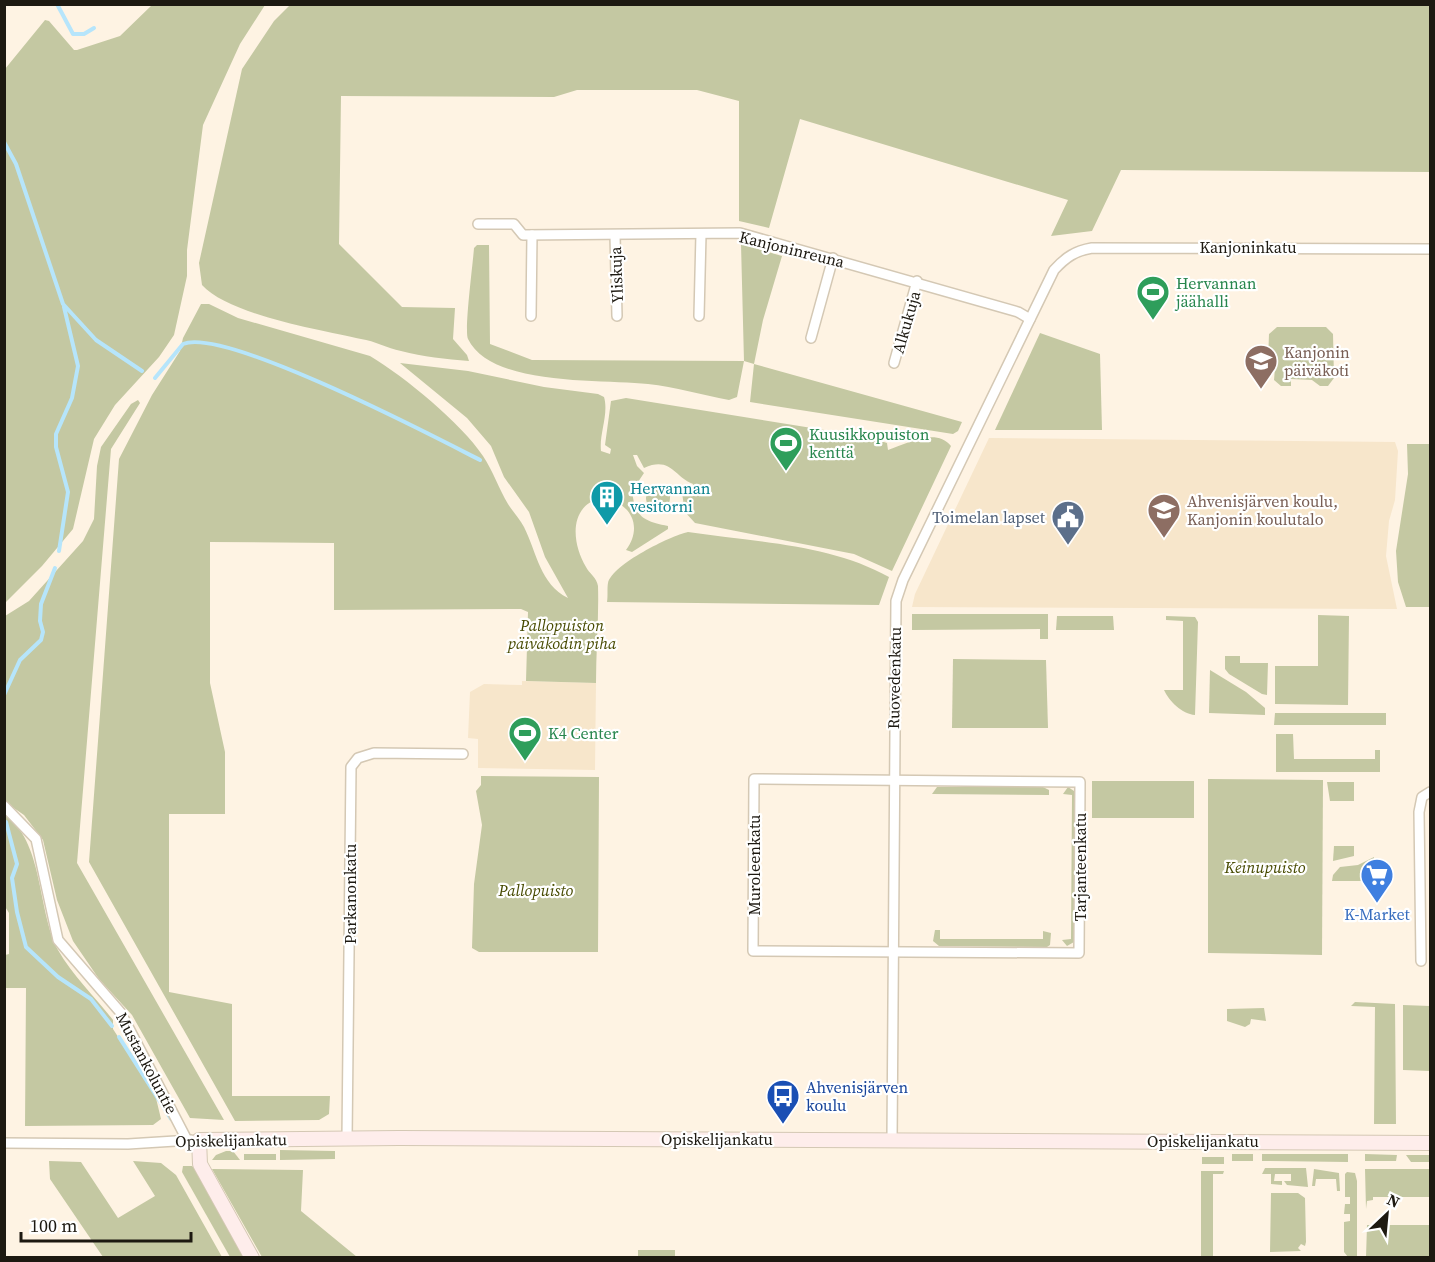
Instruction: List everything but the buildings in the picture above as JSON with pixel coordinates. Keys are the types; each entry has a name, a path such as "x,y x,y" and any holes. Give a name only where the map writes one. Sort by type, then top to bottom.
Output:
{"main road":[{"name":"Opiskelijankatu","path":"193,1140 1431,1143"},
{"path":"193,1140 200,1164 252,1257"}],"street":[{"name":"Kanjoninreuna","path":"478,224 514,224 523,235 749,235 917,281 1018,312 1030,319"},
{"path":"699,316 701,234"},
{"path":"531,316 532,235"},
{"name":"Yliskuja","path":"615,235 617,316"},
{"name":"Kanjoninkatu","path":"1067,257 1092,248 1431,249"},
{"name":"Ruovedenkatu","path":"891,1141 896,601 903,580 1054,270 1067,257"},
{"path":"811,338 833,258"},
{"name":"Alkukuja","path":"894,363 917,281"},
{"name":"Parkanonkatu","path":"347,1139 351,767 358,758 374,753 463,754"},
{"name":"Muroleenkatu","path":"893,952 753,951 753,942 754,779 894,780"},
{"name":"Tarjanteenkatu","path":"893,952 1079,953 1080,782 894,780"},
{"path":"1421,961 1419,812 1422,797 1431,792"},
{"name":"Mustankoluntie","path":"4,806 36,839 58,940 121,1013 193,1140"},
{"name":"Opiskelijankatu","path":"4,1143 128,1144 193,1140"}],"shaded area":[{"name":"Ahvenisjärven koulu, Kanjonin koulutalo","path":"989,438 1395,442 1398,451 1395,500 1389,521 1386,556 1397,609 912,607 915,594"},
{"path":"522,681 596,683 595,770 478,768 478,739 468,738 470,692 484,684 522,685"}],"green space":[{"path":"291,4 1430,5 1430,172 1121,170 1092,231 1051,236 1068,200 800,119 769,228 739,221 739,101 697,90 577,90 554,97 341,96 339,244 402,307 455,308 453,339 467,355 469,361 426,356 254,313 215,296 202,285 199,263 242,69 274,21"},
{"path":"152,5 265,5 240,44 203,125 187,250 187,276 174,335 159,357 115,405 94,439 73,529 42,566 5,603 5,69 45,20 49,21 74,50 77,50 120,36"},
{"path":"741,244 782,256 763,320 754,364 744,361"},
{"path":"477,245 489,245 490,344 532,360 744,361 737,397 729,400 648,384 550,378 500,366 480,355 468,339 468,311 474,248"},
{"name":"Pallopuiston päiväkodin piha","path":"201,304 209,304 238,318 370,356 415,388 461,429 483,456 508,504 521,521 545,576 551,585 568,598 545,557 529,512 504,477 491,446 467,418 400,363 468,371 544,387 598,394 604,397 605,404 601,451 610,454 611,449 605,445 611,401 626,398 868,437 887,443 888,450 929,437 945,440 951,446 892,571 854,554 695,523 685,512 682,493 693,488 693,484 672,469 660,464 644,468 637,455 633,455 637,466 644,473 632,491 635,507 646,520 668,526 668,529 632,552 626,550 634,532 634,524 631,516 620,504 601,498 590,502 578,517 576,537 578,548 581,558 598,586 596,683 526,681 528,612 521,609 334,610 334,543 210,542 210,683 225,752 225,814 169,814 169,992 232,1004 232,1096 330,1096 329,1114 319,1120 235,1121 89,862 119,459 152,395 180,351 183,338"},
{"path":"1277,327 1326,327 1333,334 1334,378 1328,386 1320,386 1312,380 1291,379 1291,386 1281,386 1274,380 1275,368 1268,361 1269,334"},
{"path":"1040,333 1100,354 1102,430 995,430"},
{"path":"754,364 962,422 958,431 953,434 750,402"},
{"path":"138,400 140,403 111,449 77,863 224,1120 190,1118 132,1015 99,979 73,941 57,900 43,840 24,815 5,802 5,616 29,601 83,541 94,519 97,466 101,447 131,404"},
{"path":"1407,444 1430,444 1430,607 1406,607 1398,582 1396,551 1408,474"},
{"path":"658,486 663,487 669,493 669,503 663,509 658,510 653,509 647,503 646,498 647,493 653,487"},
{"path":"688,532 817,551 842,557 889,577 879,605 607,602 608,583 620,568 656,545"},
{"path":"912,614 1048,614 1048,639 1040,639 1040,629 912,630"},
{"path":"1318,615 1349,616 1348,705 1275,704 1275,666 1318,666"},
{"path":"1057,616 1113,616 1114,630 1056,630"},
{"path":"1166,616 1195,617 1198,622 1195,715 1176,706 1164,690 1183,690 1183,621 1166,620"},
{"path":"1225,656 1240,656 1240,663 1268,663 1267,695 1229,674 1225,669"},
{"path":"953,659 1046,660 1048,728 952,728"},
{"path":"1210,670 1246,692 1265,708 1265,715 1209,713"},
{"path":"1275,713 1386,713 1386,725 1274,725"},
{"path":"1276,734 1293,734 1294,759 1375,759 1375,750 1380,750 1380,772 1276,772"},
{"name":"Pallopuisto","path":"481,776 599,777 598,952 479,952 472,948 474,884 482,825 476,791 481,785"},
{"name":"Keinupuisto","path":"1208,779 1323,780 1322,955 1208,953"},
{"path":"1092,781 1194,781 1194,818 1092,818"},
{"path":"1327,782 1354,782 1354,801 1330,801"},
{"path":"937,787 1043,787 1049,790 1049,795 932,794"},
{"path":"1068,787 1074,791 1074,942 1067,946 1062,940 1071,939 1072,795 1063,794"},
{"path":"4,814 17,826 33,858 46,916 58,950 113,1020 113,1029 155,1094 161,1119 153,1125 25,1126 26,988 5,988 5,955 9,954 9,913 4,905"},
{"path":"1334,846 1354,846 1354,856 1333,861"},
{"path":"1374,857 1374,881 1332,881 1333,875 1340,867 1358,865"},
{"path":"935,930 940,930 940,939 1043,939 1043,931 1051,933 1050,945 1047,947 939,946 933,941"},
{"path":"1355,1002 1395,1004 1396,1124 1374,1124 1375,1007 1351,1006"},
{"path":"1403,1005 1430,1006 1430,1071 1403,1070"},
{"path":"1264,1008 1266,1021 1251,1019 1250,1024 1245,1027 1227,1021 1227,1009"},
{"path":"280,1150 335,1151 335,1159 280,1160"},
{"path":"233,1151 240,1160 212,1160 216,1155"},
{"path":"244,1154 276,1154 276,1160 244,1160"},
{"path":"1232,1154 1253,1154 1253,1161 1232,1161"},
{"path":"1262,1154 1348,1154 1348,1162 1262,1161"},
{"path":"1365,1154 1397,1155 1396,1161 1365,1161"},
{"path":"1406,1155 1430,1155 1430,1162 1411,1162"},
{"path":"1202,1157 1224,1157 1224,1164 1202,1164"},
{"path":"49,1161 81,1162 118,1218 155,1196 133,1161 161,1163 176,1175 222,1257 103,1257 50,1179"},
{"path":"183,1166 192,1166 196,1170 244,1257 230,1257 182,1172"},
{"path":"1265,1168 1306,1168 1308,1187 1287,1185 1284,1181 1291,1181 1291,1174 1275,1174 1274,1181 1282,1181 1282,1185 1271,1184 1271,1174 1262,1174"},
{"path":"212,1169 303,1170 301,1211 357,1257 262,1257"},
{"path":"1314,1169 1339,1173 1340,1191 1337,1191 1336,1179 1316,1179 1315,1186 1312,1186"},
{"path":"1365,1169 1430,1169 1430,1197 1373,1197 1373,1200 1367,1201 1366,1209"},
{"path":"1201,1171 1224,1171 1223,1174 1213,1174 1213,1257 1201,1257"},
{"path":"1355,1173 1357,1181 1357,1257 1348,1257 1344,1252 1344,1222 1350,1221 1350,1214 1344,1214 1345,1204 1350,1204 1350,1197 1345,1197 1345,1174"},
{"path":"1271,1193 1298,1193 1305,1198 1306,1242 1305,1246 1301,1244 1298,1248 1301,1251 1270,1252"},
{"path":"1367,1225 1430,1225 1430,1257 1366,1257"},
{"path":"638,1250 675,1250 675,1257 638,1257"}],"waterway":[{"path":"57,4 73,34 84,34 94,28"},
{"path":"4,142 16,164 63,304 96,340 142,371"},
{"path":"59,551 68,492 56,447 56,434 72,398 78,366 64,307"},
{"path":"155,378 183,344 206,343 241,352 330,387 480,460"},
{"path":"4,695 20,660 41,640 43,632 40,621 41,604 55,568"},
{"path":"4,716 4,727"},
{"path":"6,822 17,864 12,878 17,912 26,947 58,977 91,999 112,1026"},
{"path":"119,1037 171,1119"}],"place":[{"name":"Hervannan jäähalli","path":"1153,321"},
{"name":"Kanjonin päiväkoti","path":"1261,390"},
{"name":"Kuusikkopuiston kenttä","path":"786,472"},
{"name":"Hervannan vesitorni","path":"607,526"},
{"name":"Ahvenisjärven koulu, Kanjonin koulutalo","path":"1164,539"},
{"name":"Toimelan lapset","path":"1068,546"},
{"name":"K4 Center","path":"525,762"},
{"name":"K-Market","path":"1377,904"},
{"name":"Ahvenisjärven koulu","path":"783,1125"}]}
